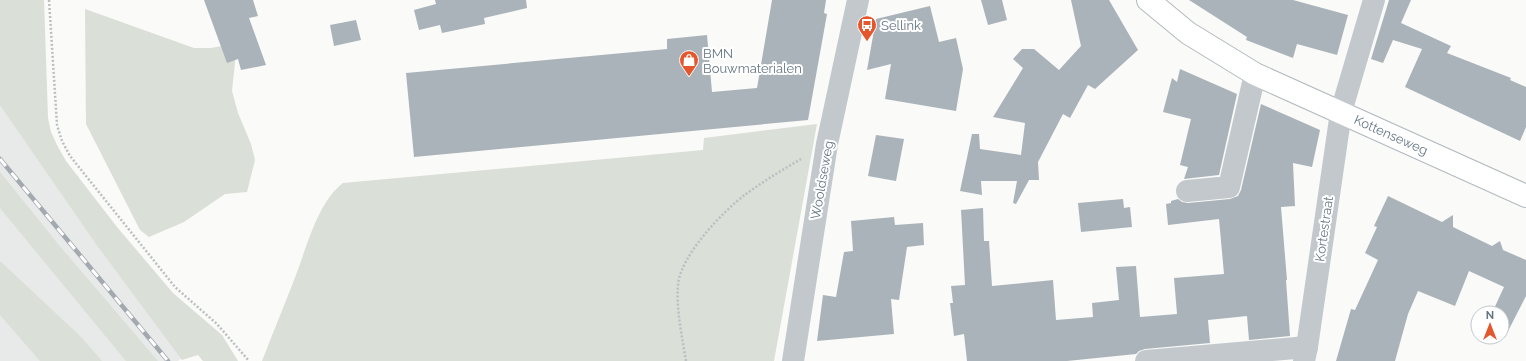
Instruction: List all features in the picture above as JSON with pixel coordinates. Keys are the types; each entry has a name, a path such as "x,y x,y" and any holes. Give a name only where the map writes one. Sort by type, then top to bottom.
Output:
{"street":[{"name":"Wooldseweg","path":"793,361 827,144 858,0"},
{"name":"Kottenseweg","path":"1148,0 1188,33 1255,74 1526,196"},
{"name":"Kortestraat","path":"1146,361 1306,354 1341,112 1374,0"},
{"path":"1187,191 1230,187 1255,74"}],"path":[{"path":"49,0 57,125 62,141 70,156 175,287 217,324 249,361"},
{"path":"686,361 678,298 678,284 681,270 695,247 716,222 745,194 827,144"}],"shaded area":[{"path":"0,0 44,0 48,118 51,132 57,145 66,161 117,227 173,293 222,335 238,361 203,361 198,355 182,360 96,244 0,105"},
{"path":"85,9 194,48 211,48 237,43 232,91 238,113 251,144 255,160 247,192 225,194 184,222 149,237 140,230 86,124"},
{"path":"0,83 193,349 178,361 0,361"},
{"path":"817,124 774,361 262,361 292,286 314,225 327,201 334,191 343,183 703,150 704,138"},
{"path":"0,172 58,244 158,361 126,361 0,208"},
{"path":"0,261 80,336 102,361 40,361 0,315"}],"building":[{"path":"204,0 253,0 258,16 249,18 266,65 241,70 238,59 227,63"},
{"path":"435,0 526,0 527,8 484,18 485,24 442,33 440,25 419,30 414,10 436,4"},
{"path":"772,0 826,0 824,13 827,14 808,120 414,157 406,73 667,49 667,39 707,35 712,92 757,88"},
{"path":"981,0 1002,0 1007,20 988,25"},
{"path":"1071,0 1109,0 1138,50 1095,89 1088,85 1070,118 1063,114 1038,162 1039,180 1029,180 1016,204 1013,203 1017,181 981,181 982,195 960,191 972,134 979,134 980,149 1021,155 1025,123 993,117 1023,68 1013,59 1022,49 1034,49 1059,70 1081,46"},
{"path":"1189,0 1293,0 1348,15 1337,55 1297,44 1293,58 1246,40 1247,37"},
{"path":"1389,0 1411,0 1401,23 1451,46 1447,53 1511,78 1510,80 1526,87 1526,127 1520,141 1405,87 1422,49 1393,40 1383,63 1371,59"},
{"path":"930,6 939,42 956,38 963,69 956,111 885,99 891,64 867,70 876,19"},
{"path":"356,20 361,40 334,46 330,25"},
{"path":"1180,69 1237,94 1219,175 1184,179 1188,167 1180,165 1191,119 1163,112 1172,78 1177,82"},
{"path":"1261,104 1320,130 1312,167 1293,163 1295,206 1281,207 1290,336 1249,340 1247,316 1208,320 1210,343 1145,349 1136,354 1067,361 967,361 964,334 954,336 950,303 953,303 951,286 965,285 961,210 983,208 984,241 989,241 992,286 1053,280 1056,320 1093,317 1092,303 1119,300 1116,267 1136,266 1140,317 1177,314 1174,278 1224,274 1219,219 1168,225 1166,204 1178,199 1182,202 1188,203 1230,199 1238,196 1241,190"},
{"path":"876,135 904,139 896,181 868,176"},
{"path":"1388,196 1442,222 1453,215 1453,227 1492,246 1500,241 1503,250 1526,260 1526,296 1510,327 1510,305 1496,305 1504,287 1469,271 1455,306 1418,291 1408,314 1395,361 1336,361 1351,309 1355,310 1378,260 1365,253 1377,227 1374,226"},
{"path":"1123,199 1124,208 1130,207 1132,227 1081,232 1078,203"},
{"path":"894,217 895,225 923,223 924,245 907,247 899,300 891,299 894,334 817,341 823,295 836,297 844,252 853,251 851,221"}],"railway":[{"path":"0,159 168,361"}],"place":[{"name":"Sellink","path":"867,42"},
{"name":"BMN Bouwmaterialen","path":"689,77"}]}
